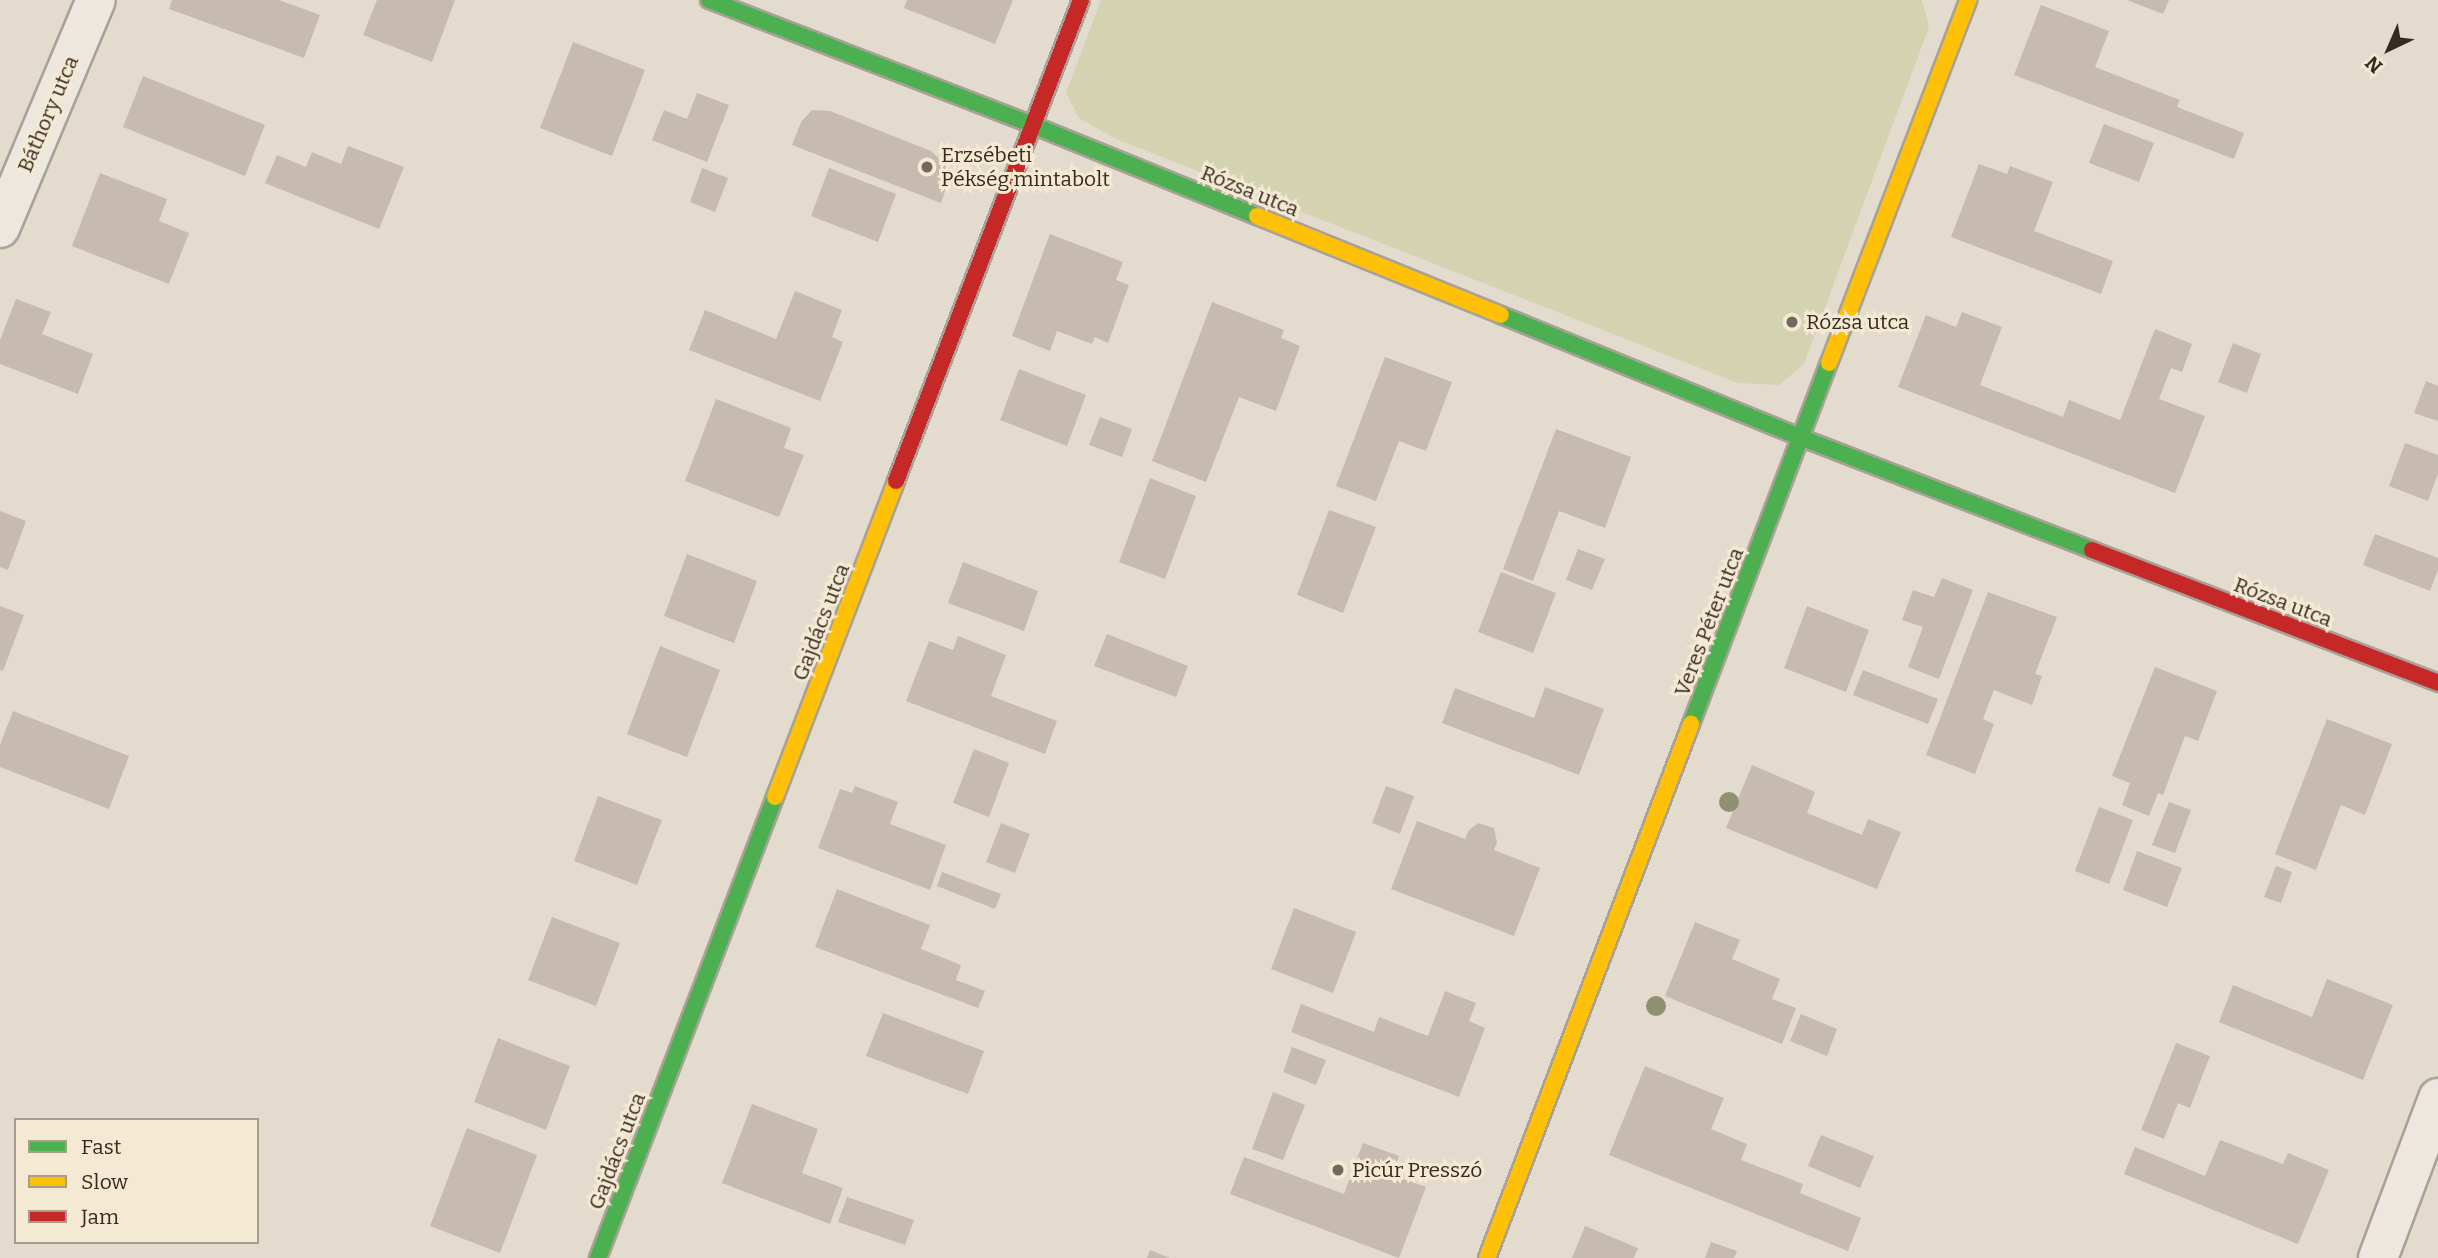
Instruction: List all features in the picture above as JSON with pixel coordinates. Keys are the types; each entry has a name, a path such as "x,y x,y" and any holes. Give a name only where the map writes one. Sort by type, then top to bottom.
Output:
{"street":[{"name":"Báthory utca","path":"0,228 96,0"},
{"name":"Rózsa utca","path":"709,0 1035,126 1802,438 2438,683"},
{"name":"Gajdács utca","path":"598,1258 1082,0"},
{"name":"Veres Péter utca","path":"1487,1258 1968,0"},
{"path":"2378,1258 2438,1098"}],"green space":[{"path":"1101,0 1922,0 1929,27 1804,364 1779,385 1738,383 1116,139 1079,118 1066,93"}],"building":[{"path":"172,0 279,0 320,15 304,58 169,9"},
{"path":"377,0 455,0 432,62 363,35"},
{"path":"907,0 1013,0 995,44 904,8"},
{"path":"2127,0 2169,0 2163,14"},
{"path":"2041,5 2109,31 2095,67 2180,100 2177,107 2244,133 2234,159 2014,75"},
{"path":"573,42 645,70 612,156 540,128"},
{"path":"143,76 265,125 245,176 123,127"},
{"path":"697,93 729,105 707,162 652,140 664,110 687,119"},
{"path":"812,110 830,111 931,151 944,163 949,179 941,203 792,145 801,122"},
{"path":"2104,124 2154,143 2139,182 2089,163"},
{"path":"348,146 404,167 379,229 265,183 277,155 306,167 312,152 341,164"},
{"path":"1979,164 2007,174 2010,166 2053,182 2034,231 2113,261 2101,294 1951,237"},
{"path":"702,168 728,178 715,212 690,202"},
{"path":"829,168 896,194 878,242 811,216"},
{"path":"100,173 167,199 159,221 189,233 169,284 72,246"},
{"path":"1050,234 1123,262 1116,280 1129,285 1108,343 1095,337 1092,344 1057,331 1050,351 1012,336"},
{"path":"795,291 842,310 832,337 843,342 820,401 689,350 705,310 776,339"},
{"path":"16,299 51,312 42,334 93,354 78,394 0,364 0,340"},
{"path":"1212,302 1284,330 1281,338 1300,346 1276,411 1239,397 1206,482 1152,461"},
{"path":"1962,312 2002,327 1980,385 2063,417 2069,400 2120,420 2155,329 2192,344 2182,372 2171,368 2159,399 2205,416 2175,493 1898,387 1926,315 1956,327"},
{"path":"2233,343 2261,354 2247,393 2218,382"},
{"path":"1385,357 1452,382 1426,451 1399,441 1376,501 1336,486"},
{"path":"1019,369 1086,395 1067,446 1000,420"},
{"path":"2426,381 2438,386 2438,421 2414,413"},
{"path":"716,399 791,428 784,448 804,455 779,517 685,481"},
{"path":"1100,417 1132,429 1122,457 1089,445"},
{"path":"1556,429 1631,457 1605,528 1559,511 1533,581 1503,569"},
{"path":"2405,443 2438,455 2438,474 2428,501 2389,486"},
{"path":"1150,478 1196,496 1165,579 1119,562"},
{"path":"1329,510 1376,527 1343,613 1297,595"},
{"path":"0,511 26,521 8,570 0,567"},
{"path":"2375,534 2438,558 2438,570 2430,591 2363,565"},
{"path":"1578,549 1605,559 1592,590 1566,580"},
{"path":"687,554 757,581 734,643 664,616"},
{"path":"963,562 1038,591 1024,631 948,603"},
{"path":"1501,572 1556,593 1533,653 1478,632"},
{"path":"1942,578 1973,590 1939,679 1908,667 1923,627 1902,620 1913,590 1934,597"},
{"path":"1988,592 2057,617 2035,674 2042,676 2032,705 1994,690 1983,719 1994,724 1975,774 1926,755"},
{"path":"0,606 24,615 3,671 0,670"},
{"path":"1807,606 1869,630 1846,692 1784,668"},
{"path":"1107,634 1188,666 1176,697 1094,666"},
{"path":"958,636 1006,655 991,696 1057,721 1045,754 906,701 929,641 953,650"},
{"path":"660,646 720,670 687,757 627,734"},
{"path":"2155,667 2217,691 2198,741 2185,736 2163,795 2158,793 2149,816 2122,805 2130,783 2112,776"},
{"path":"1863,670 1938,699 1928,724 1853,695"},
{"path":"1545,687 1604,709 1579,775 1442,723 1455,688 1534,718"},
{"path":"13,711 129,756 109,809 0,767 0,745"},
{"path":"2327,719 2392,744 2365,815 2341,805 2316,870 2275,854"},
{"path":"974,749 1009,763 989,817 953,803"},
{"path":"1752,765 1815,792 1807,813 1862,835 1868,819 1901,832 1877,889 1726,828"},
{"path":"855,786 898,802 890,824 946,845 930,890 818,848 840,789 852,793"},
{"path":"1386,786 1414,796 1400,834 1372,823"},
{"path":"598,796 662,820 637,885 574,861"},
{"path":"2169,802 2191,810 2175,853 2152,845"},
{"path":"2099,807 2133,820 2109,884 2075,871"},
{"path":"1417,821 1465,839 1469,830 1478,823 1494,828 1497,842 1494,850 1540,868 1514,936 1391,889"},
{"path":"1001,823 1030,834 1015,873 986,862"},
{"path":"2137,851 2182,868 2167,907 2123,890"},
{"path":"2276,866 2292,872 2281,903 2264,897"},
{"path":"942,872 1001,894 995,909 937,886"},
{"path":"837,889 930,925 921,949 961,965 956,980 985,991 978,1008 815,947"},
{"path":"1294,908 1356,932 1333,993 1271,969"},
{"path":"552,917 620,943 596,1006 528,980"},
{"path":"1695,922 1740,940 1732,959 1780,979 1772,999 1796,1008 1782,1044 1665,996"},
{"path":"2327,979 2393,1005 2363,1080 2219,1022 2233,985 2312,1017"},
{"path":"1445,991 1476,1003 1469,1021 1485,1028 1459,1097 1291,1032 1301,1004 1374,1032 1379,1017 1428,1036"},
{"path":"883,1013 984,1051 968,1094 866,1056"},
{"path":"1801,1014 1837,1029 1827,1056 1790,1041"},
{"path":"498,1038 570,1066 546,1130 474,1102"},
{"path":"2176,1043 2210,1056 2190,1108 2178,1103 2164,1139 2141,1130"},
{"path":"1292,1047 1326,1060 1316,1085 1283,1072"},
{"path":"1645,1066 1724,1098 1711,1129 1747,1144 1741,1160 1803,1184 1800,1193 1861,1218 1848,1251 1609,1155"},
{"path":"1273,1092 1305,1105 1283,1160 1252,1149"},
{"path":"752,1104 818,1129 802,1173 843,1188 830,1224 722,1183"},
{"path":"467,1128 537,1155 500,1253 430,1226"},
{"path":"1821,1135 1874,1156 1860,1188 1808,1166"},
{"path":"2220,1140 2283,1164 2288,1153 2329,1170 2298,1244 2124,1174 2135,1147 2205,1176"},
{"path":"1363,1143 1399,1156 1392,1175 1426,1187 1399,1258 1230,1194 1244,1157 1344,1194"},
{"path":"847,1197 914,1220 905,1245 838,1222"},
{"path":"1585,1226 1638,1248 1634,1258 1572,1258"},
{"path":"1711,1242 1737,1251 1734,1258 1705,1258"},
{"path":"1150,1250 1170,1258 1147,1258"}],"traffic: fast":[{"path":"709,0 1035,126 1257,216"},
{"path":"1501,315 1802,438 2092,550"},
{"path":"1691,724 1829,363"},
{"path":"598,1258 775,797"}],"traffic: slow":[{"path":"1829,363 1968,0"},
{"path":"1257,216 1501,315"},
{"path":"775,797 896,481"},
{"path":"1487,1258 1691,724"}],"traffic: jam":[{"path":"896,481 1081,0"},
{"path":"2092,550 2438,683"}],"place":[{"name":"Erzsébeti Pékség mintabolt","path":"927,167"},
{"name":"Rózsa utca","path":"1792,322"},
{"name":"Picúr Presszó","path":"1338,1170"}]}
